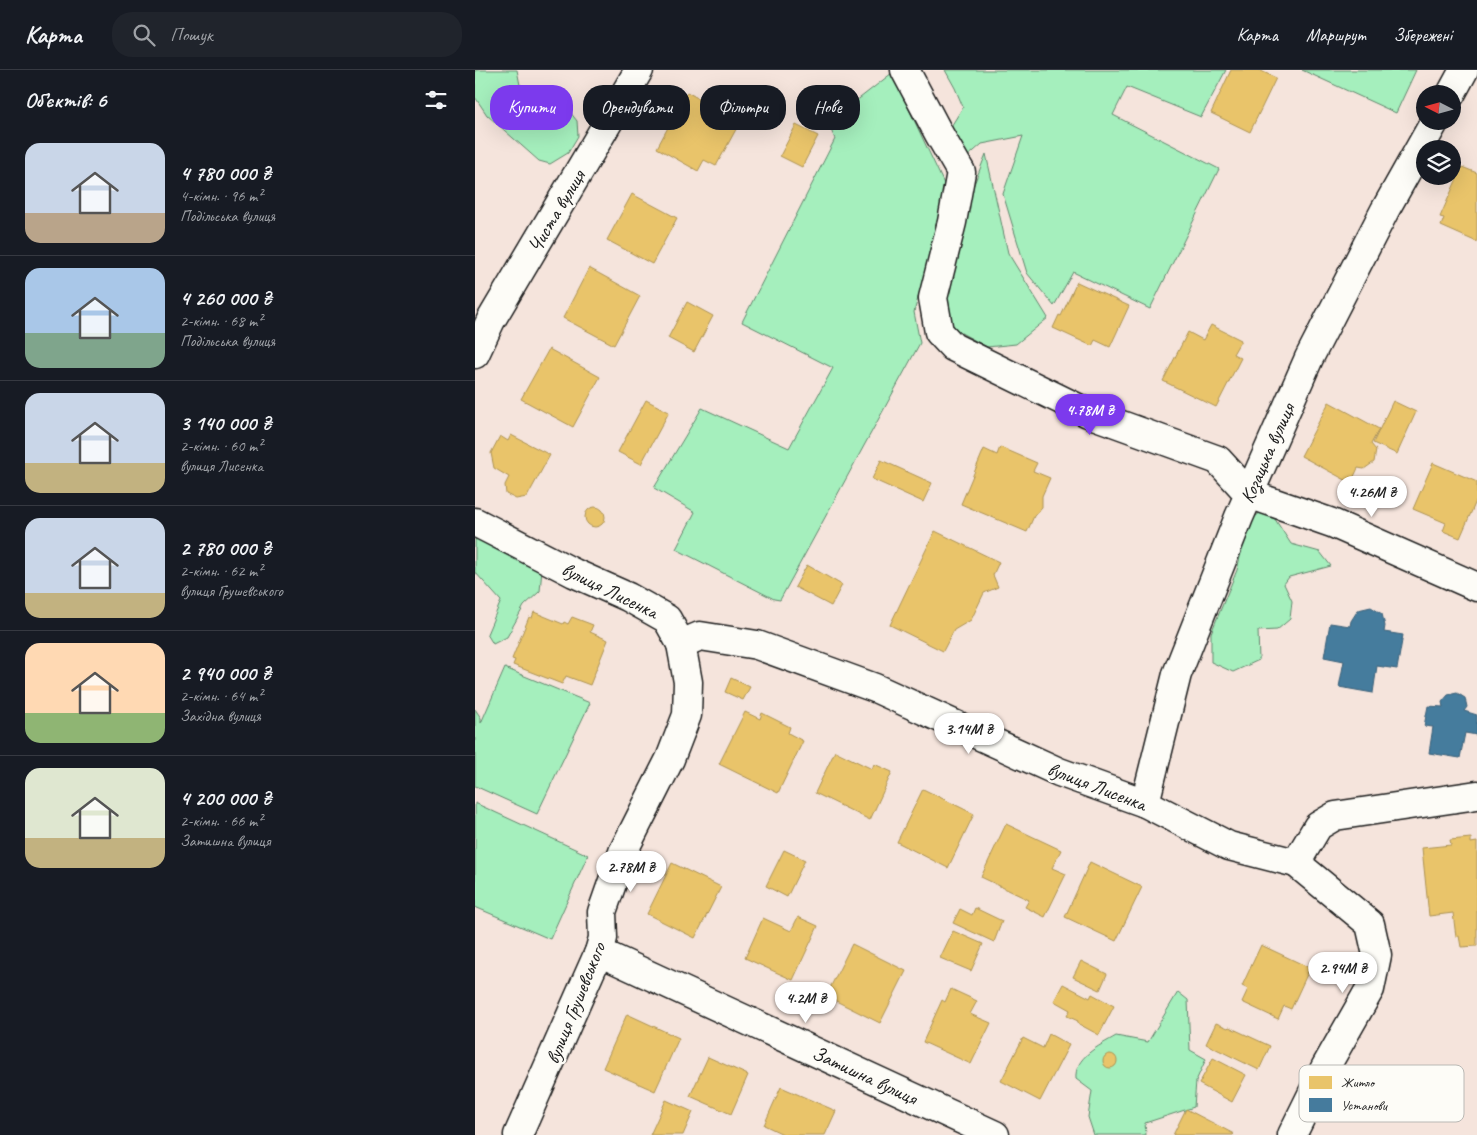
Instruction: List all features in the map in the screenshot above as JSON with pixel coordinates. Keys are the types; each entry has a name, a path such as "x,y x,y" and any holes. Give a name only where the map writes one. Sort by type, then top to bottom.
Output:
{"street":[{"name":"Чиста вулиця","path":"475,354 491,320 639,70"},
{"path":"905,70 961,172 952,222 933,298 939,332 953,347 1088,413 1218,460 1249,494 1331,523 1477,587"},
{"path":"1456,85 1464,70"},
{"name":"Козацька вулиця","path":"1145,803 1177,674 1249,494 1309,358 1385,210 1430,130"},
{"name":"вулиця Лисенка","path":"475,522 667,618 681,644 700,636 757,645 875,688 1059,772 1145,803 1229,846 1296,863"},
{"name":"вулиця Грушевського","path":"518,1135 599,952 603,938 602,912 623,852 670,759 687,715 688,682 681,644"},
{"path":"1327,1065 1370,990 1377,955 1370,924 1296,863 1318,826 1335,816 1477,795"},
{"name":"Затишна вулиця","path":"599,952 995,1135"},
{"path":"1292,1135 1299,1121"}],"green space":[{"path":"475,70 517,70 520,85 490,85 490,118 475,97"},
{"path":"945,70 1226,70 1201,117 1127,87 1113,115 1219,169 1150,309 1073,272 1054,306 1027,273 1003,194 1023,136 982,144 966,158 950,128 963,107"},
{"path":"1302,70 1416,70 1396,113"},
{"path":"892,73 945,186 939,225 914,312 920,343 780,600 774,599 676,549 695,512 654,488 702,408 789,448 833,368 742,322 835,139 831,130 860,130 860,98"},
{"path":"573,116 577,121 578,136 568,153 550,164 539,161 504,130 573,130"},
{"path":"986,154 1008,253 1048,318 1016,344 987,347 952,328 926,305"},
{"path":"1262,511 1271,513 1291,544 1320,552 1331,566 1289,577 1284,584 1292,601 1290,619 1277,630 1258,631 1259,660 1233,672 1211,662 1211,633 1237,570 1248,523"},
{"path":"475,539 484,540 542,570 540,591 524,606 507,637 493,644 487,634 501,601 475,572"},
{"path":"505,668 590,703 537,814 475,786 475,709 481,718 481,723"},
{"path":"475,803 588,855 550,939 475,907"},
{"path":"1178,992 1188,1000 1190,1050 1206,1059 1196,1081 1194,1107 1145,1123 1146,1135 1094,1135 1088,1117 1092,1091 1076,1079 1076,1071 1079,1064 1095,1048 1116,1036 1148,1042"}],"building: Житло":[{"path":"1231,70 1259,70 1276,78 1250,132 1211,113"},
{"path":"690,94 700,99 700,130 736,130 716,166 704,160 698,171 657,148 667,130 690,130"},
{"path":"796,125 796,130 806,130 818,136 802,167 780,156"},
{"path":"1462,167 1477,173 1477,242 1441,226 1444,218 1440,217 1454,185 1461,185"},
{"path":"632,194 677,218 652,264 607,240"},
{"path":"589,268 640,296 614,345 563,318"},
{"path":"1077,282 1129,306 1110,347 1095,340 1092,346 1053,328 1059,315 1061,316"},
{"path":"687,302 713,316 694,352 668,338"},
{"path":"1211,325 1241,340 1233,354 1241,358 1216,407 1163,381 1188,332 1203,340"},
{"path":"549,349 600,377 573,427 521,399"},
{"path":"646,400 669,412 641,464 618,452"},
{"path":"1393,401 1416,412 1397,454 1373,443"},
{"path":"1329,402 1379,429 1371,444 1376,450 1374,462 1364,469 1358,468 1351,483 1301,456"},
{"path":"511,435 550,455 527,497 516,499 506,494 505,485 509,477 494,468 491,453 500,436 508,441"},
{"path":"1000,447 1037,463 1033,471 1050,478 1042,496 1042,507 1034,516 1027,532 961,504 984,449 997,455"},
{"path":"881,460 932,483 923,502 872,479"},
{"path":"1433,463 1477,482 1477,499 1460,538 1443,531 1446,523 1413,509"},
{"path":"595,507 602,510 605,517 602,524 595,527 588,524 585,517 588,510"},
{"path":"935,531 999,562 993,575 998,587 984,593 971,620 954,630 943,651 890,625"},
{"path":"807,565 842,585 831,606 795,587"},
{"path":"534,612 563,624 564,622 568,624 572,617 593,625 590,632 608,640 590,685 566,676 562,684 513,665 515,660 512,659 529,617 532,618"},
{"path":"731,678 750,687 743,700 725,692"},
{"path":"745,712 760,719 762,713 790,727 788,733 803,741 778,793 719,764"},
{"path":"835,751 872,769 874,764 892,772 870,820 815,793"},
{"path":"923,789 974,814 948,868 897,842"},
{"path":"1006,824 1061,850 1052,868 1066,874 1045,917 1025,907 1029,900 981,877"},
{"path":"1471,838 1471,843 1477,842 1477,946 1461,947 1459,936 1456,937 1453,913 1429,916 1422,848 1451,845 1450,840"},
{"path":"784,850 805,860 787,897 766,886"},
{"path":"1090,862 1142,887 1116,941 1065,917"},
{"path":"672,863 721,887 695,938 647,914"},
{"path":"975,908 1002,921 994,942 953,923 960,909 972,915"},
{"path":"798,917 818,926 793,980 745,958 763,918 791,931"},
{"path":"953,931 983,944 971,971 940,958"},
{"path":"852,944 906,971 880,1023 826,996"},
{"path":"1261,945 1310,968 1291,1009 1284,1006 1278,1019 1242,1002 1248,989 1242,986"},
{"path":"1081,961 1107,974 1100,990 1073,977"},
{"path":"1063,984 1090,998 1092,994 1114,1006 1099,1035 1067,1016 1070,1010 1054,1001"},
{"path":"951,989 977,1001 970,1014 991,1023 971,1064 923,1042 942,1000 945,1002"},
{"path":"627,1014 679,1038 655,1091 603,1068"},
{"path":"1216,1023 1270,1046 1259,1070 1206,1044"},
{"path":"1049,1034 1069,1045 1040,1101 1001,1081 1023,1038 1043,1048"},
{"path":"1110,1054 1115,1056 1117,1061 1115,1066 1110,1068 1105,1066 1103,1061 1105,1056"},
{"path":"708,1057 748,1075 731,1114 690,1096"},
{"path":"1213,1058 1246,1075 1232,1102 1199,1084"},
{"path":"781,1087 836,1111 825,1135 785,1135 764,1125"},
{"path":"666,1100 693,1112 683,1135 650,1135"},
{"path":"1186,1109 1234,1134 1173,1135"}],"building: Установи":[{"path":"1371,607 1382,614 1385,626 1384,632 1403,635 1397,669 1377,666 1373,693 1339,687 1344,661 1324,657 1330,623 1350,626 1358,610"},
{"path":"1457,693 1465,698 1467,707 1464,711 1477,715 1477,735 1465,733 1460,758 1429,753 1433,727 1424,726 1428,706 1443,707 1442,702 1448,695"}]}
